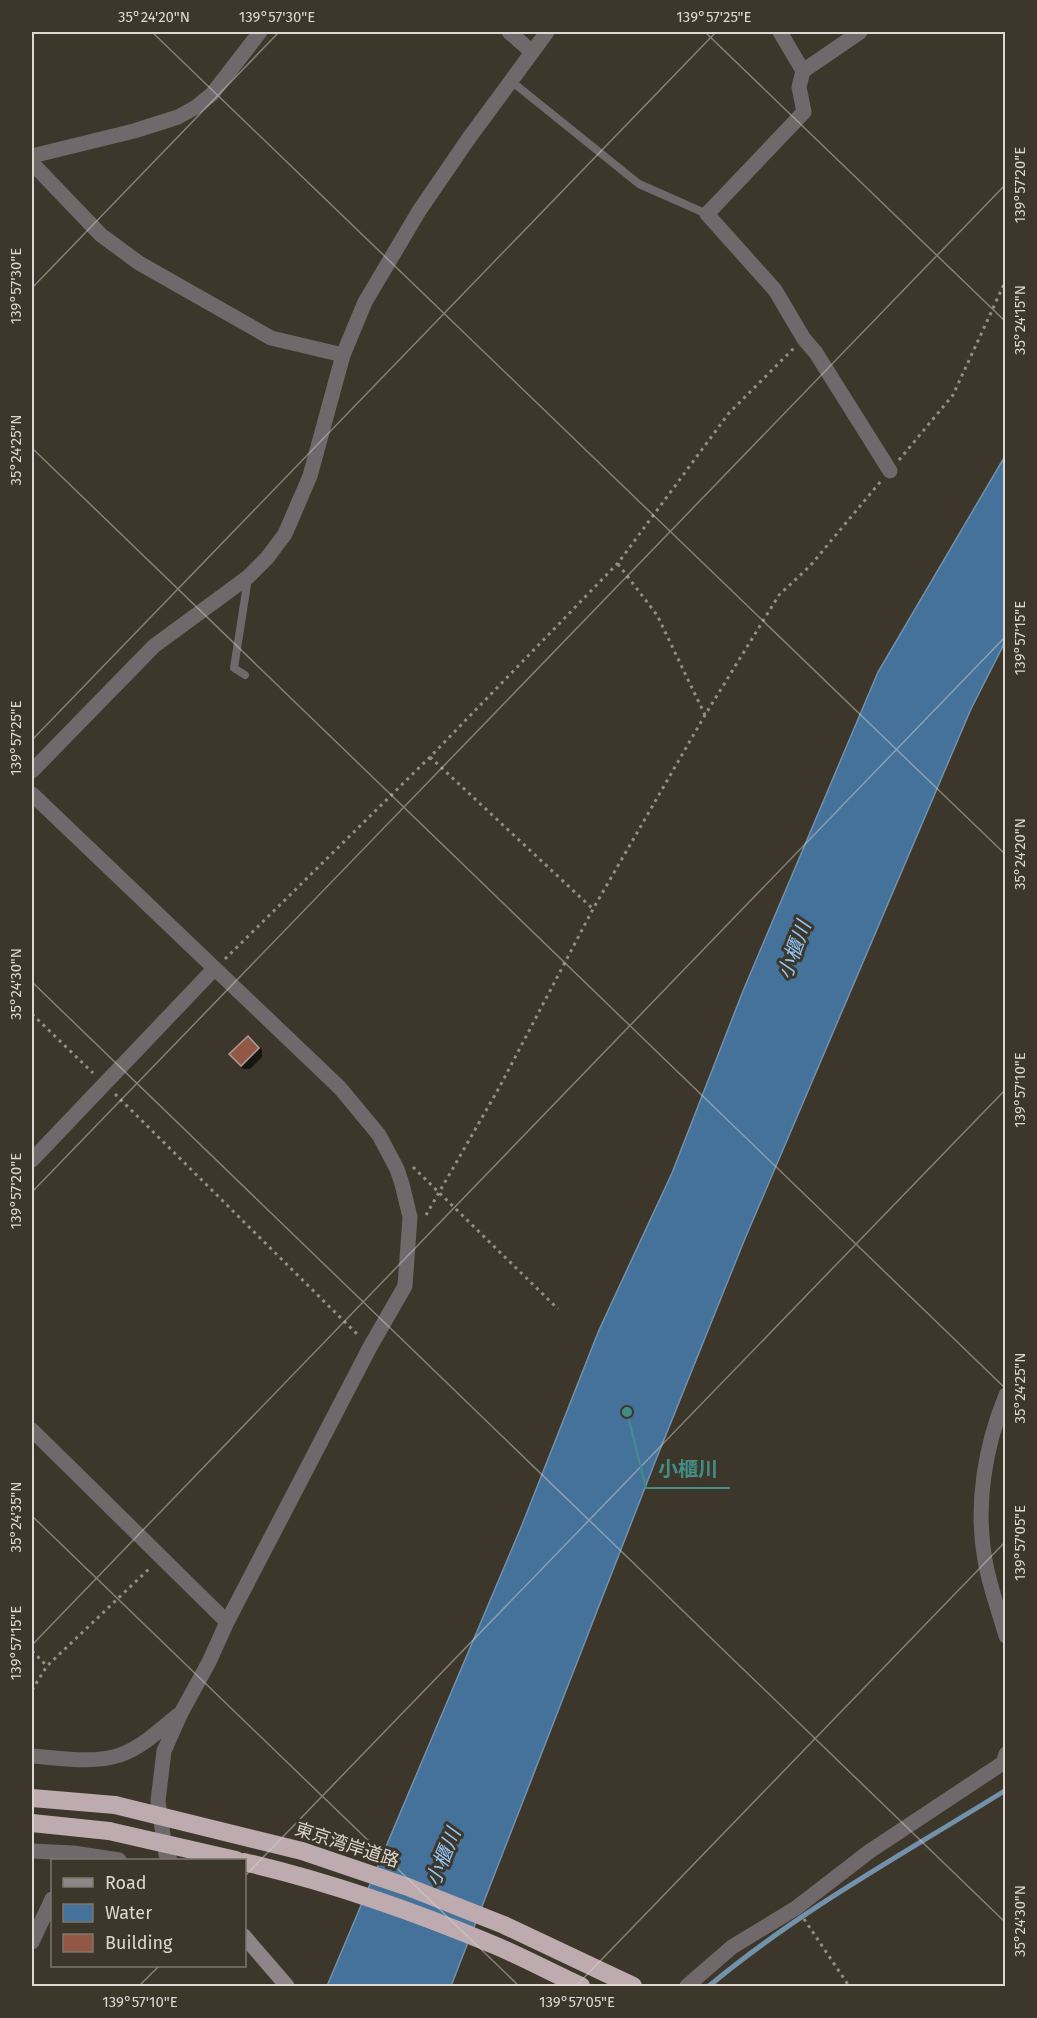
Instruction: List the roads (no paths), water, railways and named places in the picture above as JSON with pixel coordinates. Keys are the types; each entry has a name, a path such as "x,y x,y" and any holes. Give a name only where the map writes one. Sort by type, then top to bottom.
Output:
{"highway":[{"name":"東京湾岸道路","path":"32,1798 115,1805 302,1851 408,1887 504,1925 633,1986"},
{"path":"32,1823 109,1831 232,1859"},
{"path":"246,1862 286,1872 396,1906 495,1945 581,1986"}],"street":[{"path":"32,156 134,131 178,117 196,107 212,94 260,32"},
{"path":"509,32 532,52"},
{"path":"32,771 154,646 248,577 267,558 285,534 310,476 343,355 365,302 393,253 463,147 548,32"},
{"path":"780,32 803,70"},
{"path":"860,32 803,70 799,87 804,112 707,214 775,290 804,339 816,353 890,471"},
{"path":"32,163 101,235 139,263 271,338 343,355"},
{"path":"32,794 340,1088 379,1135 397,1169 410,1217 405,1286 370,1347 227,1622 209,1662 180,1713 164,1751 158,1801 166,1855 169,1859"},
{"path":"32,1160 214,969"},
{"path":"1005,1395 985,1466 982,1528 985,1563 1005,1636"},
{"path":"32,1430 227,1622"},
{"path":"32,1756 89,1759 120,1755 147,1741 180,1713"},
{"path":"687,1986 732,1947 796,1908 870,1851 1003,1763 1005,1754"},
{"path":"32,1851 103,1859"},
{"path":"32,1942 51,1901"},
{"path":"246,1938 287,1986"}],"lane":[{"path":"511,81 639,184 707,214"},
{"path":"245,675 234,668 248,577"}],"water":[{"path":"1005,456 1005,642 971,709 744,1241 655,1462 451,1986 327,1986 522,1525 599,1330 672,1173 743,991 878,672"}],"waterway":[{"path":"709,1986 816,1907 1006,1790"}],"place":[{"name":"小櫃川","path":"627,1412"}]}
